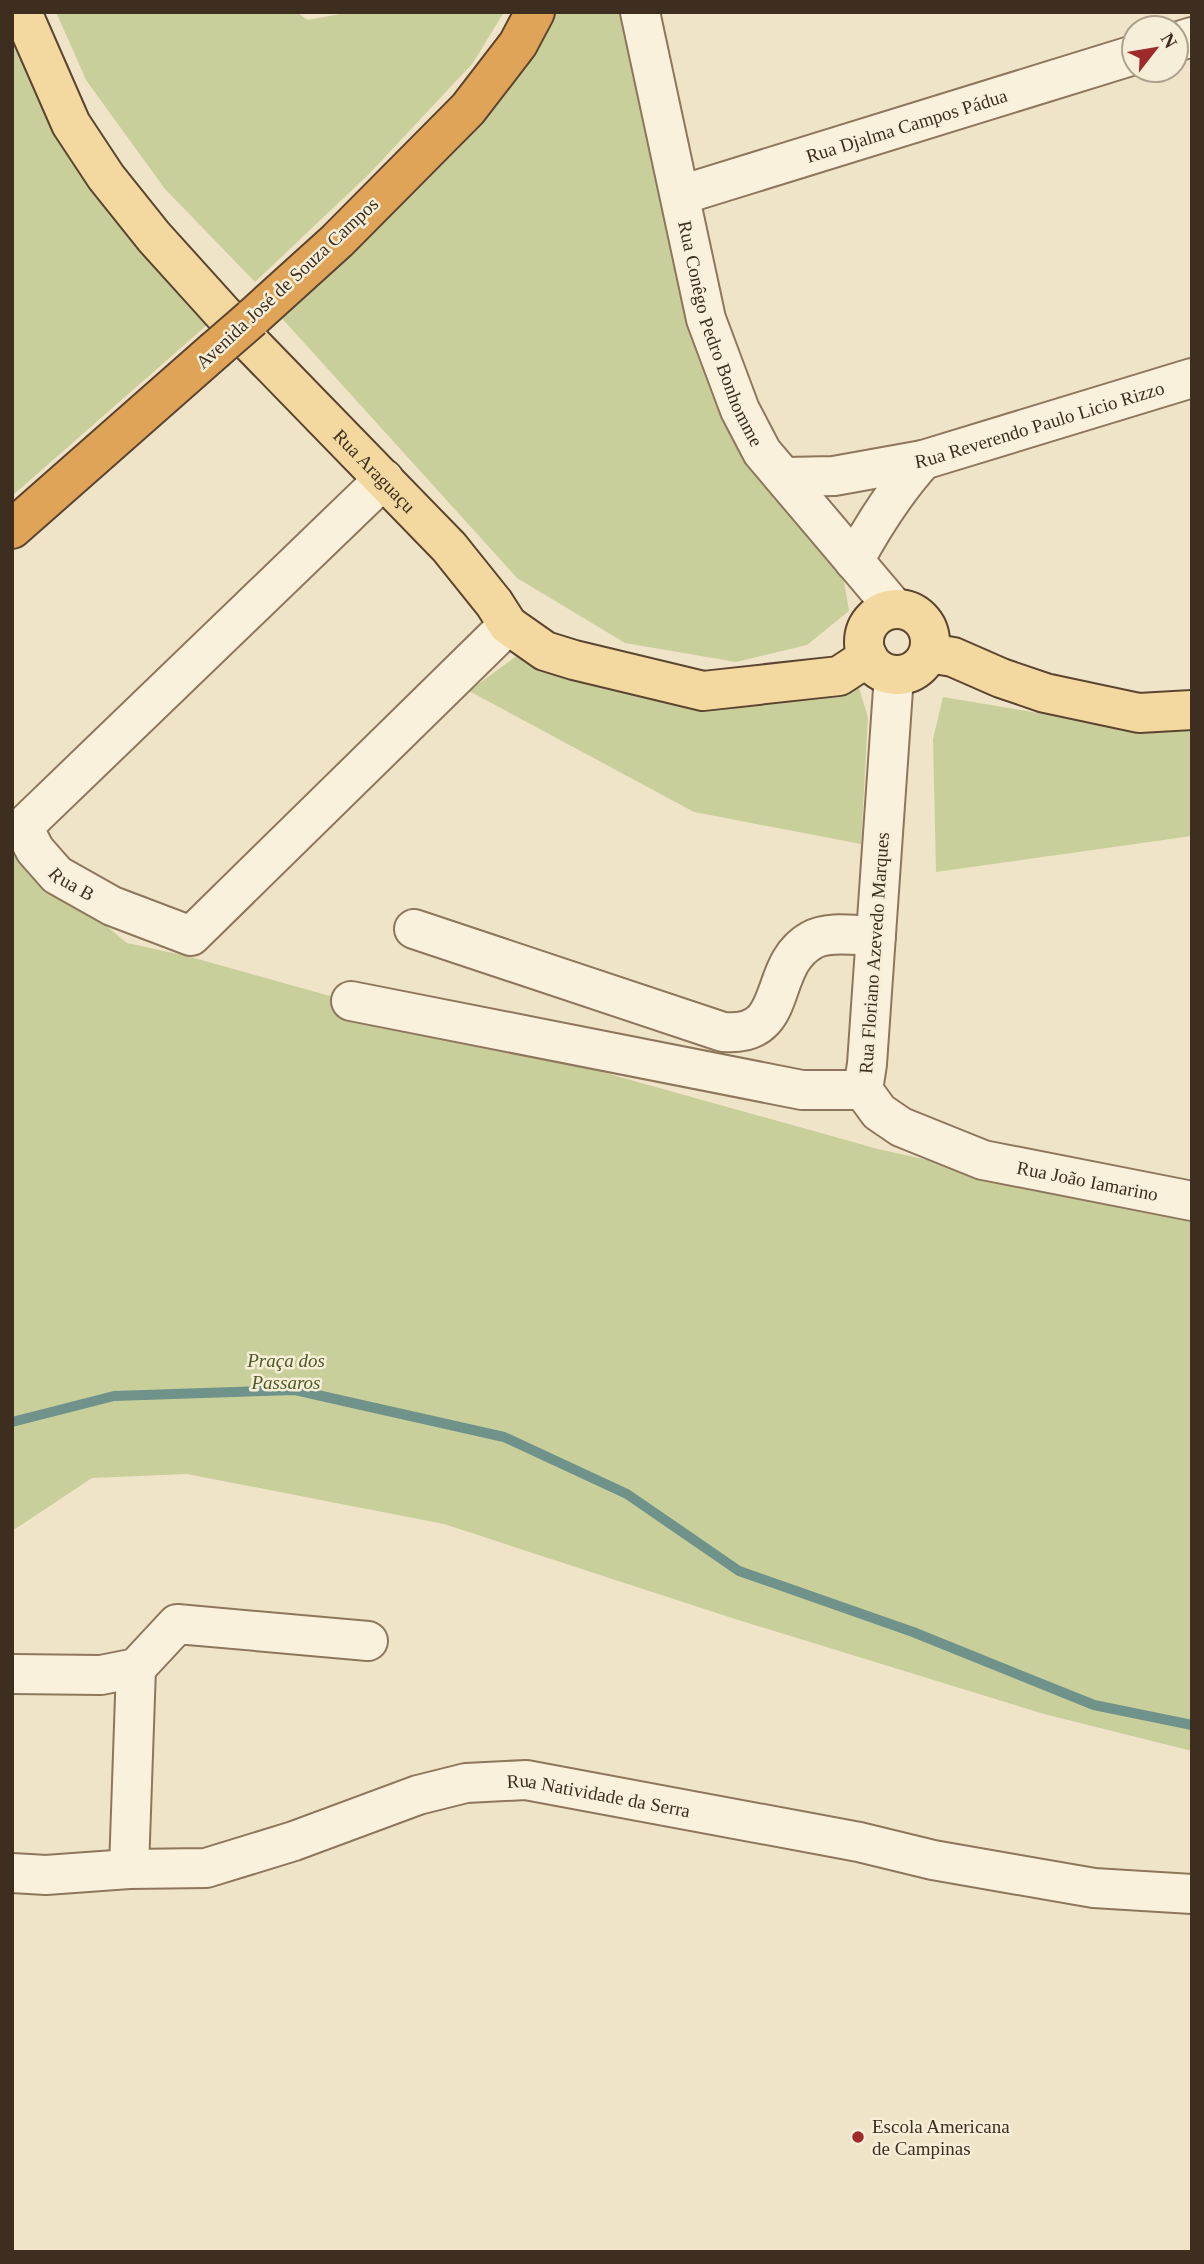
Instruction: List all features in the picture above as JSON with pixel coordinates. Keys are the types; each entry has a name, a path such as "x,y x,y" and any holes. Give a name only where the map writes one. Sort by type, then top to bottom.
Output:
{"highway":[{"name":"Avenida José de Souza Campos","path":"12,529 337,241 468,108 518,44 536,12"}],"main road":[{"name":"Rua Araguaçu","path":"22,12 71,124 114,187 154,237 238,330 449,547 508,625 545,651 704,691 839,676 881,666"},
{"path":"905,610 915,614 923,622 930,642 929,653 915,670 905,674 881,666 864,646 865,635 875,617 885,611 905,610"},
{"path":"929,653 953,657 1045,693 1139,713 1192,710"}],"street":[{"name":"Rua Conêgo Pedro Bonhomme","path":"640,12 706,319 740,410 762,452 895,609"},
{"name":"Rua Djalma Campos Pádua","path":"681,195 1120,59"},
{"name":"Rua Reverendo Paulo Licio Rizzo","path":"854,561 881,512 923,460 1192,378"},
{"path":"785,477 834,476 923,460"},
{"name":"Rua B","path":"384,479 23,827 35,850 57,875 112,906 191,936 508,625"},
{"name":"Rua Floriano Azevedo Marques","path":"881,666 876,936 863,1090 879,1112 901,1127 983,1160"},
{"path":"414,929 723,1032 741,1034 756,1027 769,1013 786,967 812,940 827,935 876,936"},
{"path":"351,1001 802,1090 863,1090"},
{"name":"Rua João Iamarino","path":"983,1160 1192,1201"},
{"path":"12,1674 101,1675 136,1668 177,1624 368,1641"},
{"path":"129,1869 136,1668"},
{"name":"Rua Natividade da Serra","path":"12,1874 206,1868 294,1841 418,1795 466,1783 526,1780 859,1842 933,1860 1094,1888 1192,1894"}],"green space":[{"path":"56,12 296,12 308,20 350,12 504,12 473,63 369,174 255,282 165,189 86,80"},
{"path":"552,12 630,12 706,359 842,569 849,611 807,645 736,662 625,643 517,578 278,314 390,207 510,86"},
{"path":"12,32 57,136 207,325 12,496"},
{"path":"519,654 706,703 858,684 868,718 861,844 694,812 469,691"},
{"path":"943,697 1146,731 1192,727 1192,836 936,872 933,739"},
{"name":"Praça dos Passaros","path":"19,854 127,943 187,956 878,1149 1192,1219 1192,1751 1044,1714 735,1619 444,1524 187,1474 92,1478 12,1531 12,857"}],"waterway":[{"path":"12,1422 114,1396 295,1390 504,1437 627,1494 739,1571 913,1632 1094,1705 1192,1725"}],"place":[{"name":"Escola Americana de Campinas","path":"858,2137"}]}
